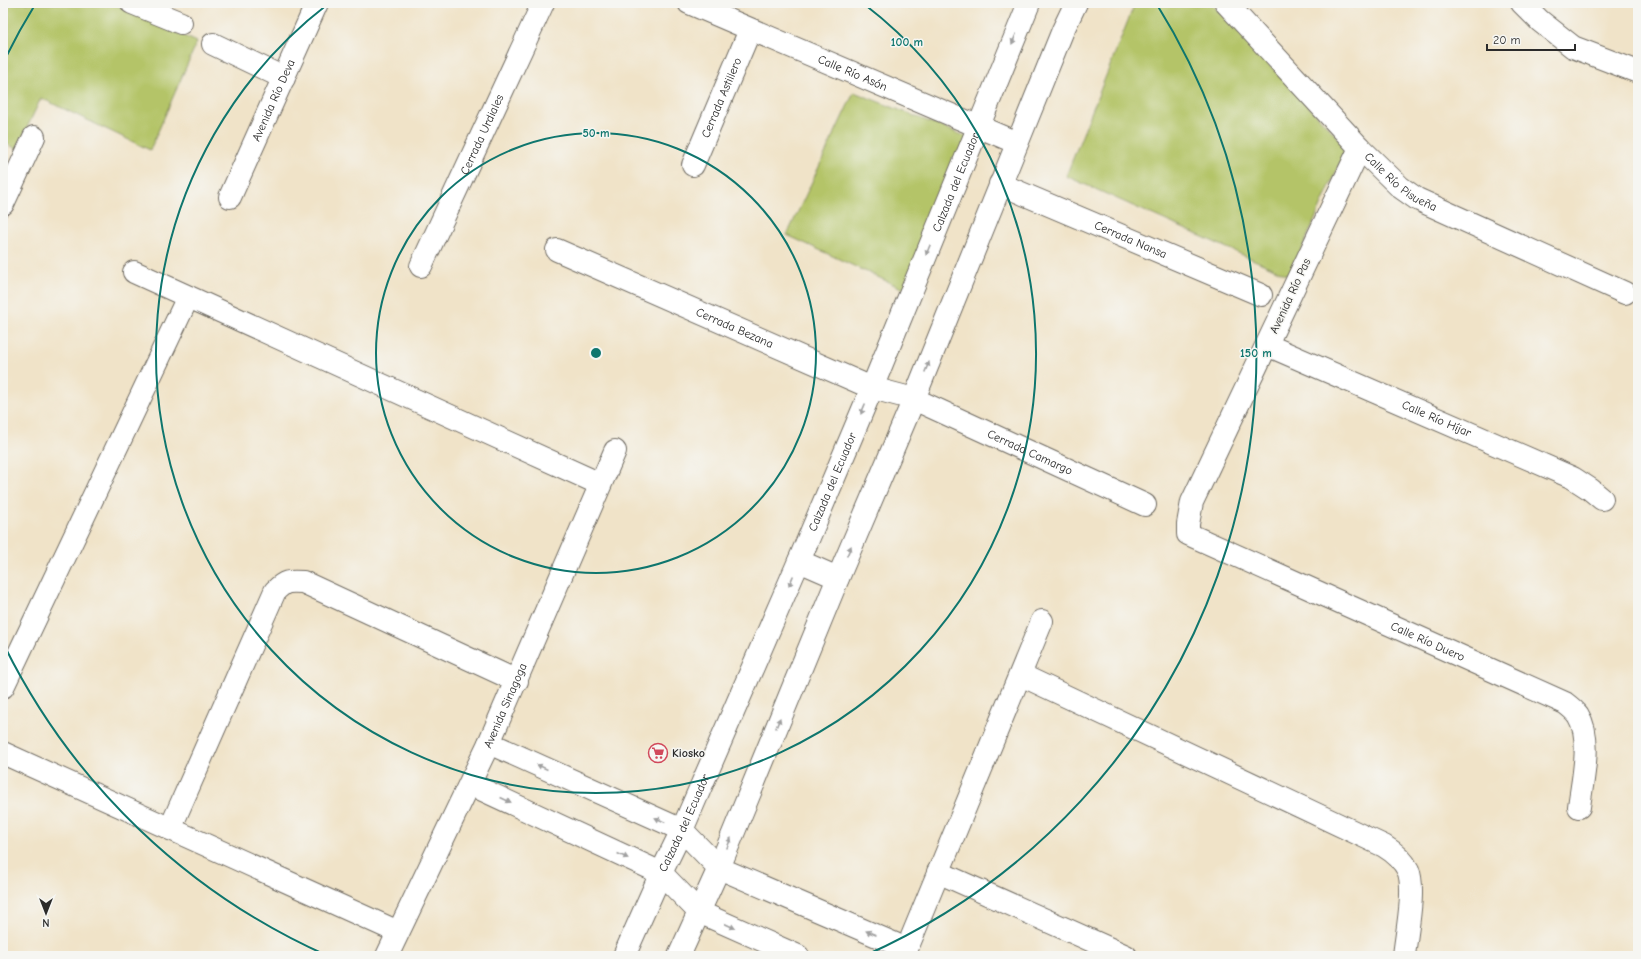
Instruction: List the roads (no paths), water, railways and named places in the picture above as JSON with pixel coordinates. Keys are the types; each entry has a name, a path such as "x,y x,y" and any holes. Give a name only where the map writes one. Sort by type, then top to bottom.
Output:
{"street":[{"path":"132,3 181,23"},
{"name":"Avenida Río Deva","path":"230,197 317,3"},
{"name":"Cerrada Urdiales","path":"421,266 543,3"},
{"name":"Calle Río Asón","path":"689,3 1017,143"},
{"name":"Calzada del Ecuador","path":"624,956 682,830 799,561 872,388 977,127 1029,3"},
{"path":"680,956 719,868 838,578 914,399 1063,30 1076,3"},
{"name":"Calle Río Pisueña","path":"1226,3 1360,148 1400,187 1417,199 1624,293"},
{"path":"1522,3 1540,21 1573,47 1638,72"},
{"name":"Cerrada Astillero","path":"693,165 750,30"},
{"path":"214,44 284,78"},
{"path":"5,194 34,137"},
{"name":"Avenida Río Pas","path":"1188,534 1188,524 1192,502 1360,148"},
{"name":"Cerrada Nansa","path":"1000,184 1261,295"},
{"name":"Cerrada Bezana","path":"557,250 872,388 914,399"},
{"path":"134,272 600,484"},
{"path":"3,687 188,297"},
{"name":"Calle Río Híjar","path":"1267,345 1573,478 1602,499"},
{"name":"Cerrada Camargo","path":"914,399 1145,505"},
{"name":"Avenida Sinagoga","path":"387,956 470,784 517,681 615,451"},
{"name":"Calle Río Duero","path":"1188,534 1565,702 1578,715 1584,728 1586,743 1579,807"},
{"path":"799,561 838,578"},
{"path":"170,829 275,591 283,583 290,581 303,582 517,681"},
{"path":"489,743 682,830 719,868 905,952 1021,675 1042,621"},
{"path":"1021,675 1377,843 1396,854 1408,870 1411,882 1411,896 1404,956"},
{"path":"3,753 398,932"},
{"path":"470,784 661,873 699,912 798,956"},
{"path":"938,872 1126,956"}],"place":[{"name":"Kiosko","path":"658,753"}]}
